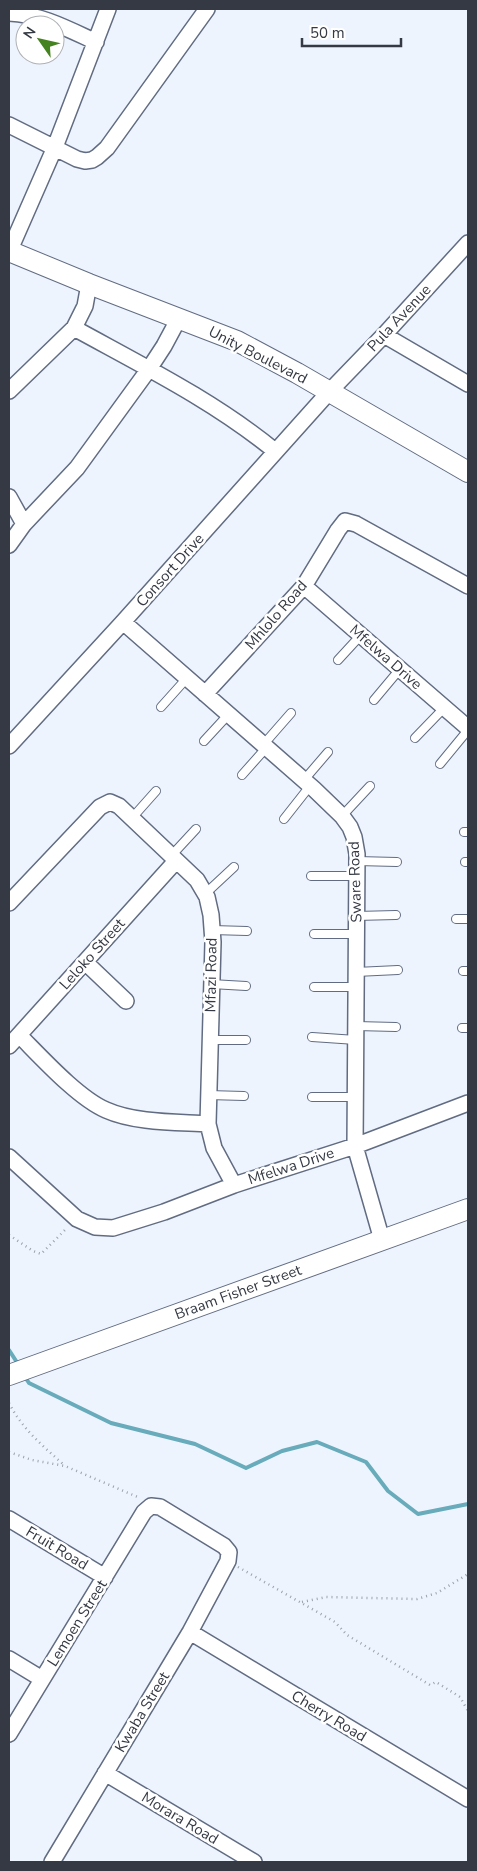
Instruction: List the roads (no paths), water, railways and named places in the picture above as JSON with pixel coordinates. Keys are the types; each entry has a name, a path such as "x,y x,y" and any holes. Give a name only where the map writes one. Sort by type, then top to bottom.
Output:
{"street":[{"path":"9,251 55,147 108,9"},
{"path":"9,125 85,161 98,157 118,133 207,9"},
{"path":"9,13 38,18 96,42"},
{"name":"Pula Avenue","path":"329,392 468,243"},
{"name":"Unity Boulevard","path":"9,251 238,341 468,472"},
{"path":"9,391 74,328 85,306 89,284"},
{"path":"9,545 24,524 77,468 149,369 164,346 178,318"},
{"path":"74,328 149,369 240,423 275,451"},
{"path":"384,335 468,384"},
{"name":"Consort Drive","path":"9,746 124,622 329,392"},
{"path":"9,496 24,524"},
{"name":"Mhlolo Road","path":"205,694 304,586 343,523 348,521 356,524 468,586"},
{"name":"Mfelwa Drive","path":"304,586 468,729"},
{"name":"Sware Road","path":"124,622 307,783 342,816 350,827 354,837 357,869 355,1146 382,1240"},
{"name":"Mfazi Road","path":"9,903 100,807 110,802 119,806 196,880 205,894 212,915 208,1124 214,1148 234,1185"},
{"name":"Leloko Street","path":"14,1041 174,858"},
{"path":"85,962 126,1001"},
{"path":"14,1041 105,1110 140,1118 208,1124"},
{"name":"Mfelwa Drive","path":"9,1157 77,1219 95,1227 114,1228 164,1212 234,1185 355,1146 468,1103"},
{"name":"Braam Fisher Street","path":"9,1375 468,1209"},
{"name":"Lemoen Street","path":"9,1734 148,1509 160,1508 224,1546 229,1552 228,1561"},
{"name":"Fruit Road","path":"9,1519 105,1577"},
{"name":"Kwaba Street","path":"52,1862 190,1632 228,1561"},
{"name":"Cherry Road","path":"190,1632 468,1799"},
{"path":"9,1658 42,1679"},
{"name":"Morara Road","path":"105,1773 254,1862"}],"lane":[{"path":"338,660 360,635"},
{"path":"374,700 400,669"},
{"path":"161,707 187,678"},
{"path":"415,738 444,708"},
{"path":"242,775 291,713"},
{"path":"204,741 228,715"},
{"path":"440,764 468,729"},
{"path":"284,819 328,752"},
{"path":"342,816 370,786"},
{"path":"132,818 156,791"},
{"path":"174,858 196,829"},
{"path":"311,876 397,862"},
{"path":"205,894 234,867"},
{"path":"356,916 396,915"},
{"path":"456,919 468,919"},
{"path":"212,930 247,931"},
{"path":"314,934 356,934"},
{"path":"356,972 398,970"},
{"path":"211,984 246,986"},
{"path":"314,986 356,987"},
{"path":"312,1038 396,1027"},
{"path":"210,1040 246,1040"},
{"path":"208,1095 244,1096"},
{"path":"312,1097 356,1097"}],"waterway":[{"path":"9,1350 18,1364"},
{"path":"25,1377 29,1383 111,1423 195,1444 246,1468 282,1451 317,1442 366,1462 388,1491 418,1514 468,1504"}]}
